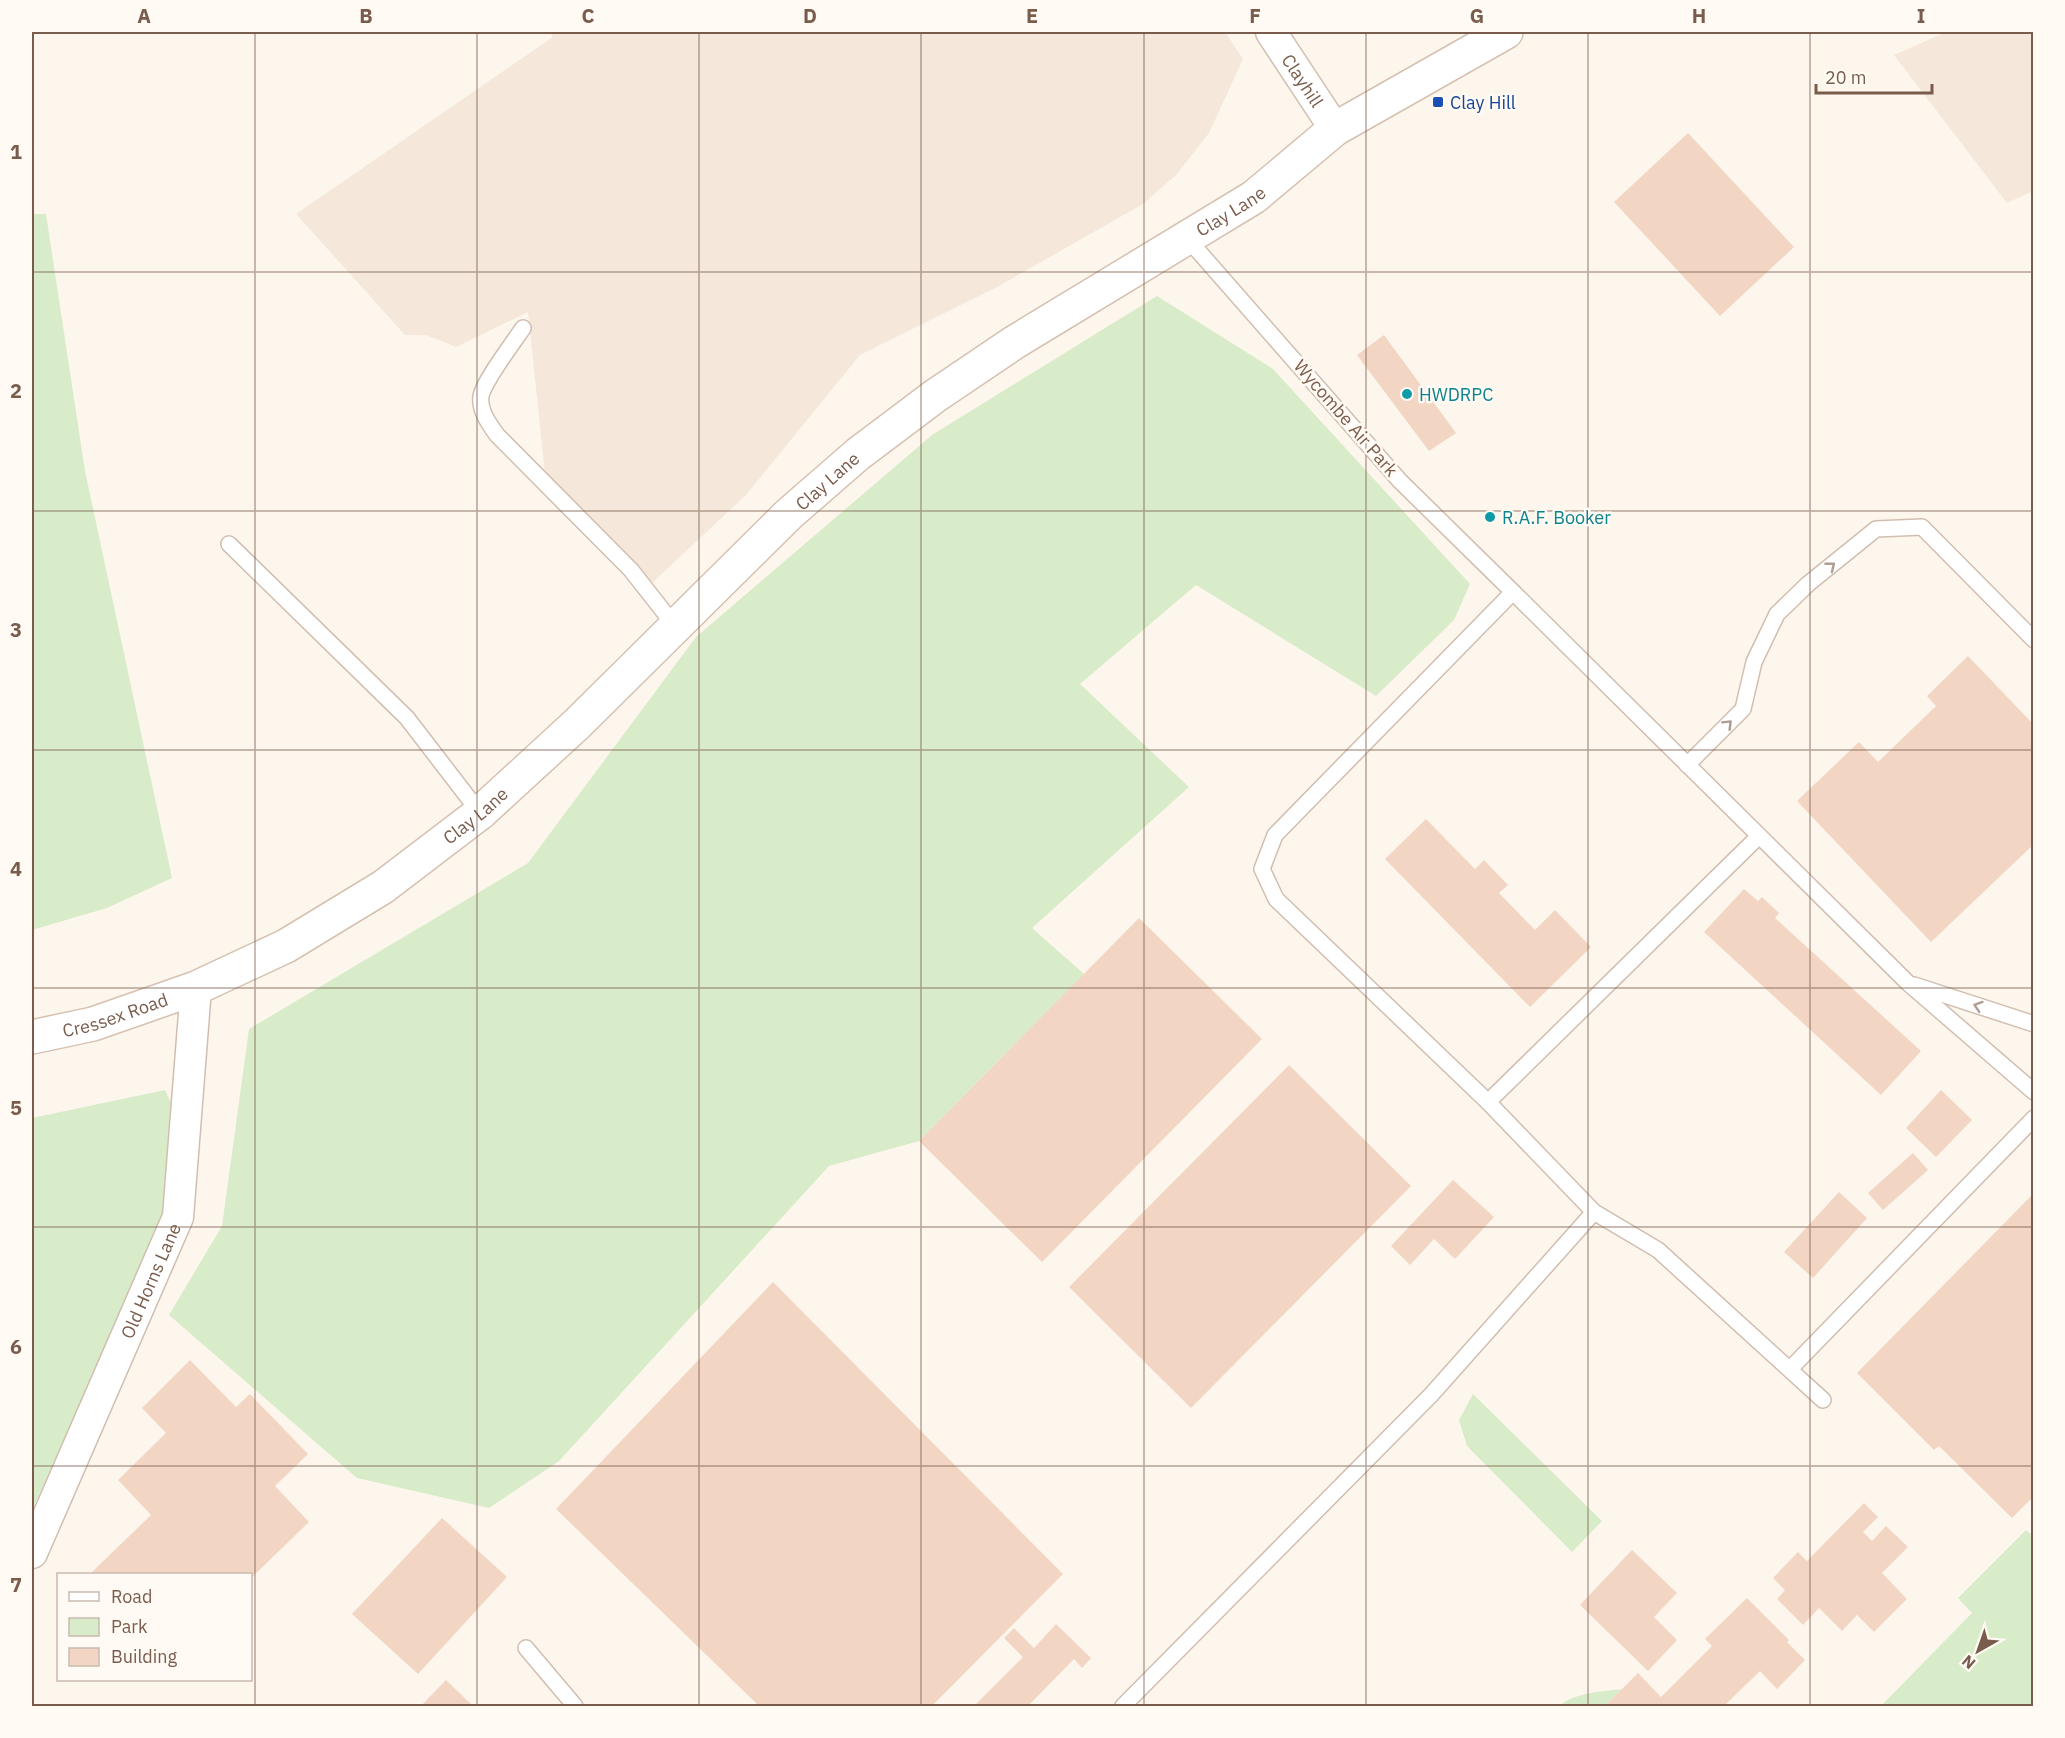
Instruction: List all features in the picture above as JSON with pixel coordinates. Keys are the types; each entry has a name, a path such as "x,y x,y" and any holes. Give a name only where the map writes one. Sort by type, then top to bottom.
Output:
{"street":[{"name":"Clayhill","path":"1271,32 1335,129"},
{"name":"Clay Lane","path":"196,988 286,946 383,887 480,813 577,724 789,514 858,454 935,396 1015,342 1254,197 1335,129 1506,32"},
{"name":"Cressex Road","path":"32,1037 93,1024 196,988"},
{"name":"Old Horns Lane","path":"32,1553 178,1217 196,988"}],"lane":[{"name":"Wycombe Air Park","path":"1186,237 1401,481 1908,983 2034,1092"},
{"path":"523,328 481,396 482,408 487,421 497,435 631,570 675,626"},
{"path":"1687,765 1743,709 1754,662 1777,614 1808,584 1876,529 1922,527 2034,640"},
{"path":"229,544 407,718 480,813"},
{"path":"1513,592 1275,835 1262,869 1276,899 1488,1102 1594,1212 1658,1250 1823,1400"},
{"path":"1488,1102 1758,837"},
{"path":"1908,983 2034,1024"},
{"path":"1790,1369 2034,1118"},
{"path":"1123,1707 1431,1395 1594,1212"},
{"path":"526,1648 575,1707"}],"shaded area":[{"path":"550,32 1225,32 1243,59 1209,133 1176,175 1143,204 999,286 860,355 746,495 651,584 577,525 547,493 528,312 456,347 426,335 405,335 296,214 553,37"},
{"path":"1946,32 2033,32 2033,191 2007,203 1894,55"}],"green space":[{"path":"32,214 46,214 85,471 172,878 107,908 32,930"},
{"path":"1157,296 1273,369 1470,584 1454,620 1376,696 1196,585 1080,684 1189,787 1032,928 1084,974 919,1141 829,1166 559,1461 489,1508 357,1478 169,1315 222,1226 249,1029 528,863 696,637 932,435"},
{"path":"165,1090 196,1156 32,1510 32,1118"},
{"path":"1473,1394 1602,1521 1572,1552 1467,1446 1459,1420"},
{"path":"2026,1530 2034,1537 2033,1706 1881,1706 1972,1613 1958,1598"},
{"path":"1622,1689 1605,1706 1560,1706 1580,1695"}],"building":[{"path":"1688,133 1794,247 1720,316 1614,202"},
{"name":"HWDRPC","path":"1384,335 1456,433 1429,451 1357,355"},
{"path":"1968,656 2034,725 2034,844 1931,942 1797,801 1859,742 1878,762 1936,706 1927,696"},
{"path":"1426,819 1475,869 1484,860 1508,885 1499,893 1535,930 1555,910 1591,947 1530,1007 1385,859"},
{"path":"1744,889 1758,901 1762,897 1779,913 1775,918 1921,1051 1881,1095 1704,932"},
{"path":"1139,918 1262,1039 1042,1262 919,1141"},
{"path":"1289,1065 1411,1186 1191,1408 1069,1287"},
{"path":"1941,1090 1972,1120 1936,1157 1906,1128"},
{"path":"1913,1153 1928,1170 1883,1210 1868,1193"},
{"path":"1453,1180 1494,1217 1455,1259 1434,1239 1410,1265 1391,1246"},
{"path":"1839,1192 1867,1218 1813,1278 1784,1252"},
{"path":"2034,1193 2034,1496 2012,1518 1939,1446 1934,1450 1857,1373"},
{"path":"773,1282 1063,1574 932,1706 759,1706 556,1509"},
{"path":"190,1360 236,1407 250,1394 308,1454 275,1486 309,1522 252,1577 252,1573 92,1572 151,1515 118,1480 166,1433 142,1408"},
{"path":"1864,1503 1878,1517 1863,1532 1872,1541 1886,1526 1908,1547 1882,1573 1907,1599 1874,1632 1857,1615 1842,1631 1819,1608 1803,1625 1777,1599 1785,1590 1773,1578 1798,1552 1807,1561"},
{"path":"442,1518 507,1577 418,1674 352,1614"},
{"path":"1632,1550 1677,1593 1654,1617 1677,1640 1648,1671 1580,1605"},
{"path":"1747,1598 1789,1640 1787,1642 1805,1660 1777,1689 1760,1671 1724,1706 1605,1706 1638,1673 1661,1697 1712,1646 1705,1639"},
{"path":"1056,1624 1091,1658 1082,1668 1074,1659 1028,1706 974,1706 1023,1657 1004,1638 1014,1628 1034,1648"},
{"path":"446,1680 473,1706 421,1706"}],"place":[{"name":"Clay Hill","path":"1438,102"},
{"name":"HWDRPC","path":"1407,394"},
{"name":"R.A.F. Booker","path":"1490,517"}]}
